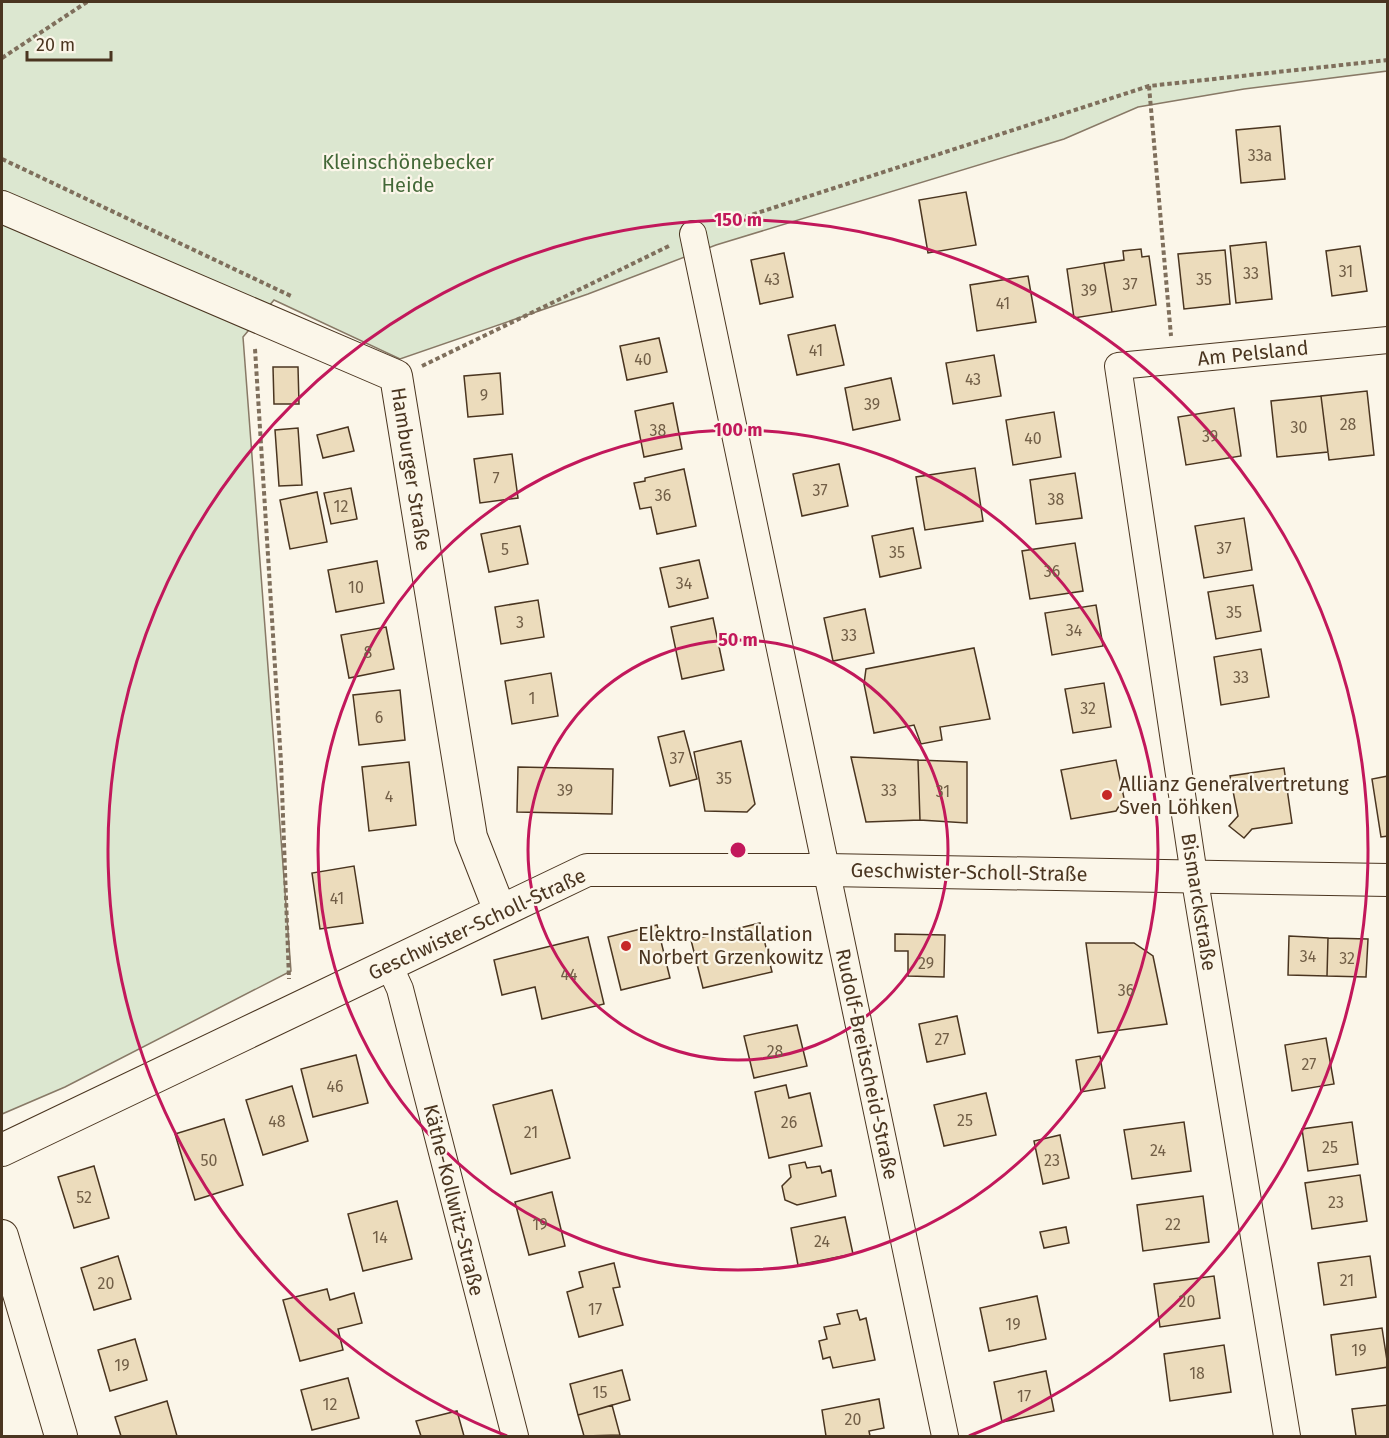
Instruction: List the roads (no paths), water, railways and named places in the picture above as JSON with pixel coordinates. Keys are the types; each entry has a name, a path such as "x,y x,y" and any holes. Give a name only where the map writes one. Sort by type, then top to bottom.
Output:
{"street":[{"name":"Hamburger Straße","path":"2,207 253,315 408,367 471,837 500,911"},
{"name":"Rudolf-Breitscheid-Straße","path":"693,234 945,1437"},
{"name":"Am Pelsland","path":"1118,366 1388,340"},
{"name":"Bismarckstraße","path":"1118,366 1194,875 1287,1437"},
{"name":"Geschwister-Scholl-Straße","path":"2,1150 587,870 826,870 1388,880"},
{"name":"Käthe-Kollwitz-Straße","path":"389,965 400,989 515,1437"},
{"path":"2,1236 61,1437"}],"place":[{"name":"Allianz Generalvertretung Sven Löhken","path":"1107,795"},
{"name":"Elektro-Installation Norbert Grzenkowitz","path":"626,946"}],"park label":[{"name":"Kleinschönebecker Heide","path":"408,174"}]}
